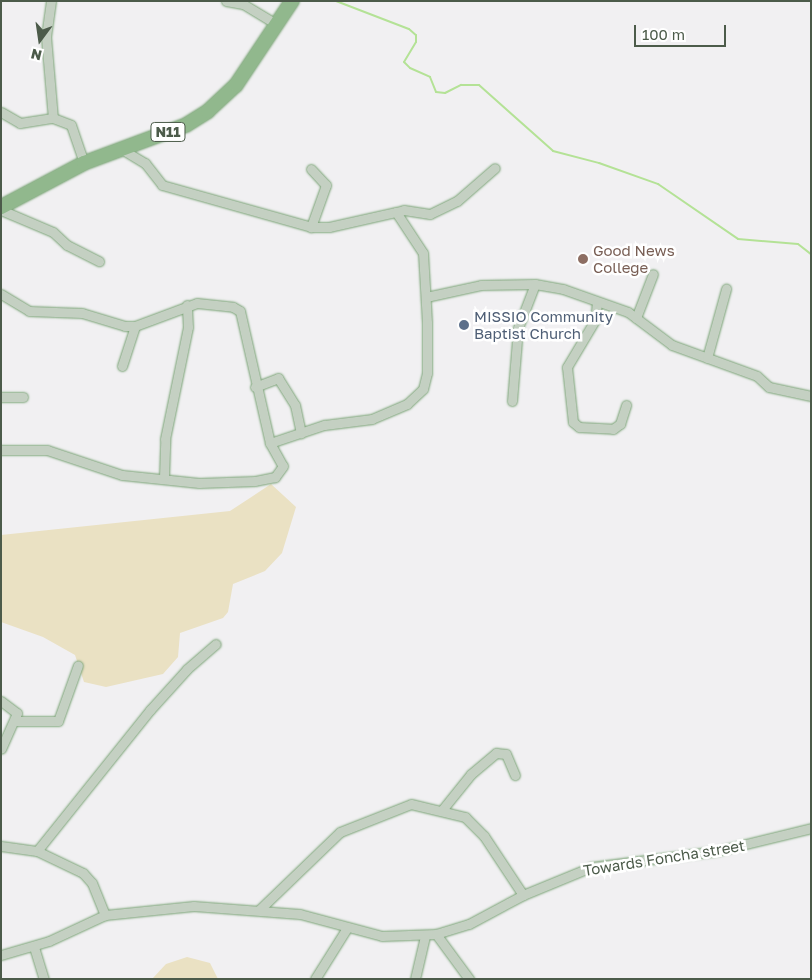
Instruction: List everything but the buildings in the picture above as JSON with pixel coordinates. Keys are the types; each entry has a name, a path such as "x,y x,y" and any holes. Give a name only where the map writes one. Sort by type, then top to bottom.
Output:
{"highway":[{"name":"N11","path":"1,208 84,163 186,125 223,99 236,85 275,23 292,1"}],"street":[{"path":"51,1 46,37 53,118"},
{"path":"226,1 243,4 275,23"},
{"path":"1,112 20,123 53,118 75,131 84,163"},
{"path":"123,150 145,163 162,185 311,226 329,228 404,210 430,214 457,201 495,168"},
{"path":"311,169 326,185 311,226"},
{"path":"1,208 53,232 67,245 99,261"},
{"path":"270,443 324,425 372,419 416,398 426,382 426,297 422,253 396,212"},
{"path":"636,318 653,274"},
{"path":"426,297 466,287 535,284 563,289 636,318 666,342 757,376 769,387 811,396"},
{"path":"512,401 518,328 535,284"},
{"path":"707,358 726,289"},
{"path":"1,294 29,311 82,312 135,326 186,305 222,305 240,311 255,387 270,443 283,466 275,477 199,483 164,477 122,475 47,450 1,450"},
{"path":"597,302 595,320 567,367 573,422 578,427 614,429 620,424 626,405"},
{"path":"164,477 165,439 188,327 186,305"},
{"path":"122,366 135,326"},
{"path":"255,387 278,378 295,405 301,433"},
{"path":"1,397 23,397"},
{"path":"37,851 150,710 187,669 216,644"},
{"path":"14,721 58,721 78,665"},
{"path":"1,702 17,713 1,749"},
{"path":"442,810 471,774 496,753 506,754 515,775"},
{"path":"259,910 313,856 352,825 411,804 442,810 464,817 484,836 523,895"},
{"name":"Towards Foncha street","path":"1,955 34,947 105,915 194,906 259,910 316,917 346,928 382,936 425,936 436,934 487,915 523,895 591,867 717,851 811,828"},
{"path":"1,846 37,851 88,878 105,915"},
{"path":"316,979 346,928"},
{"path":"436,934 469,979"},
{"path":"415,979 425,936"},
{"path":"34,947 44,979"}],"shaded area":[{"path":"271,484 296,507 282,553 265,571 233,584 228,612 223,618 180,633 178,657 163,674 106,687 84,682 75,655 43,637 1,622 1,535 230,511"},
{"path":"187,957 210,963 218,979 152,979 166,964"}],"waterway":[{"path":"336,1 409,29 416,35 416,42 404,62 410,68 430,77 436,92 445,93 461,85 479,85 553,151 599,163 658,184 738,239 798,244 811,254"}],"place":[{"name":"Good News College","path":"583,259"},
{"name":"MISSIO Community Baptist Church","path":"464,325"}]}
